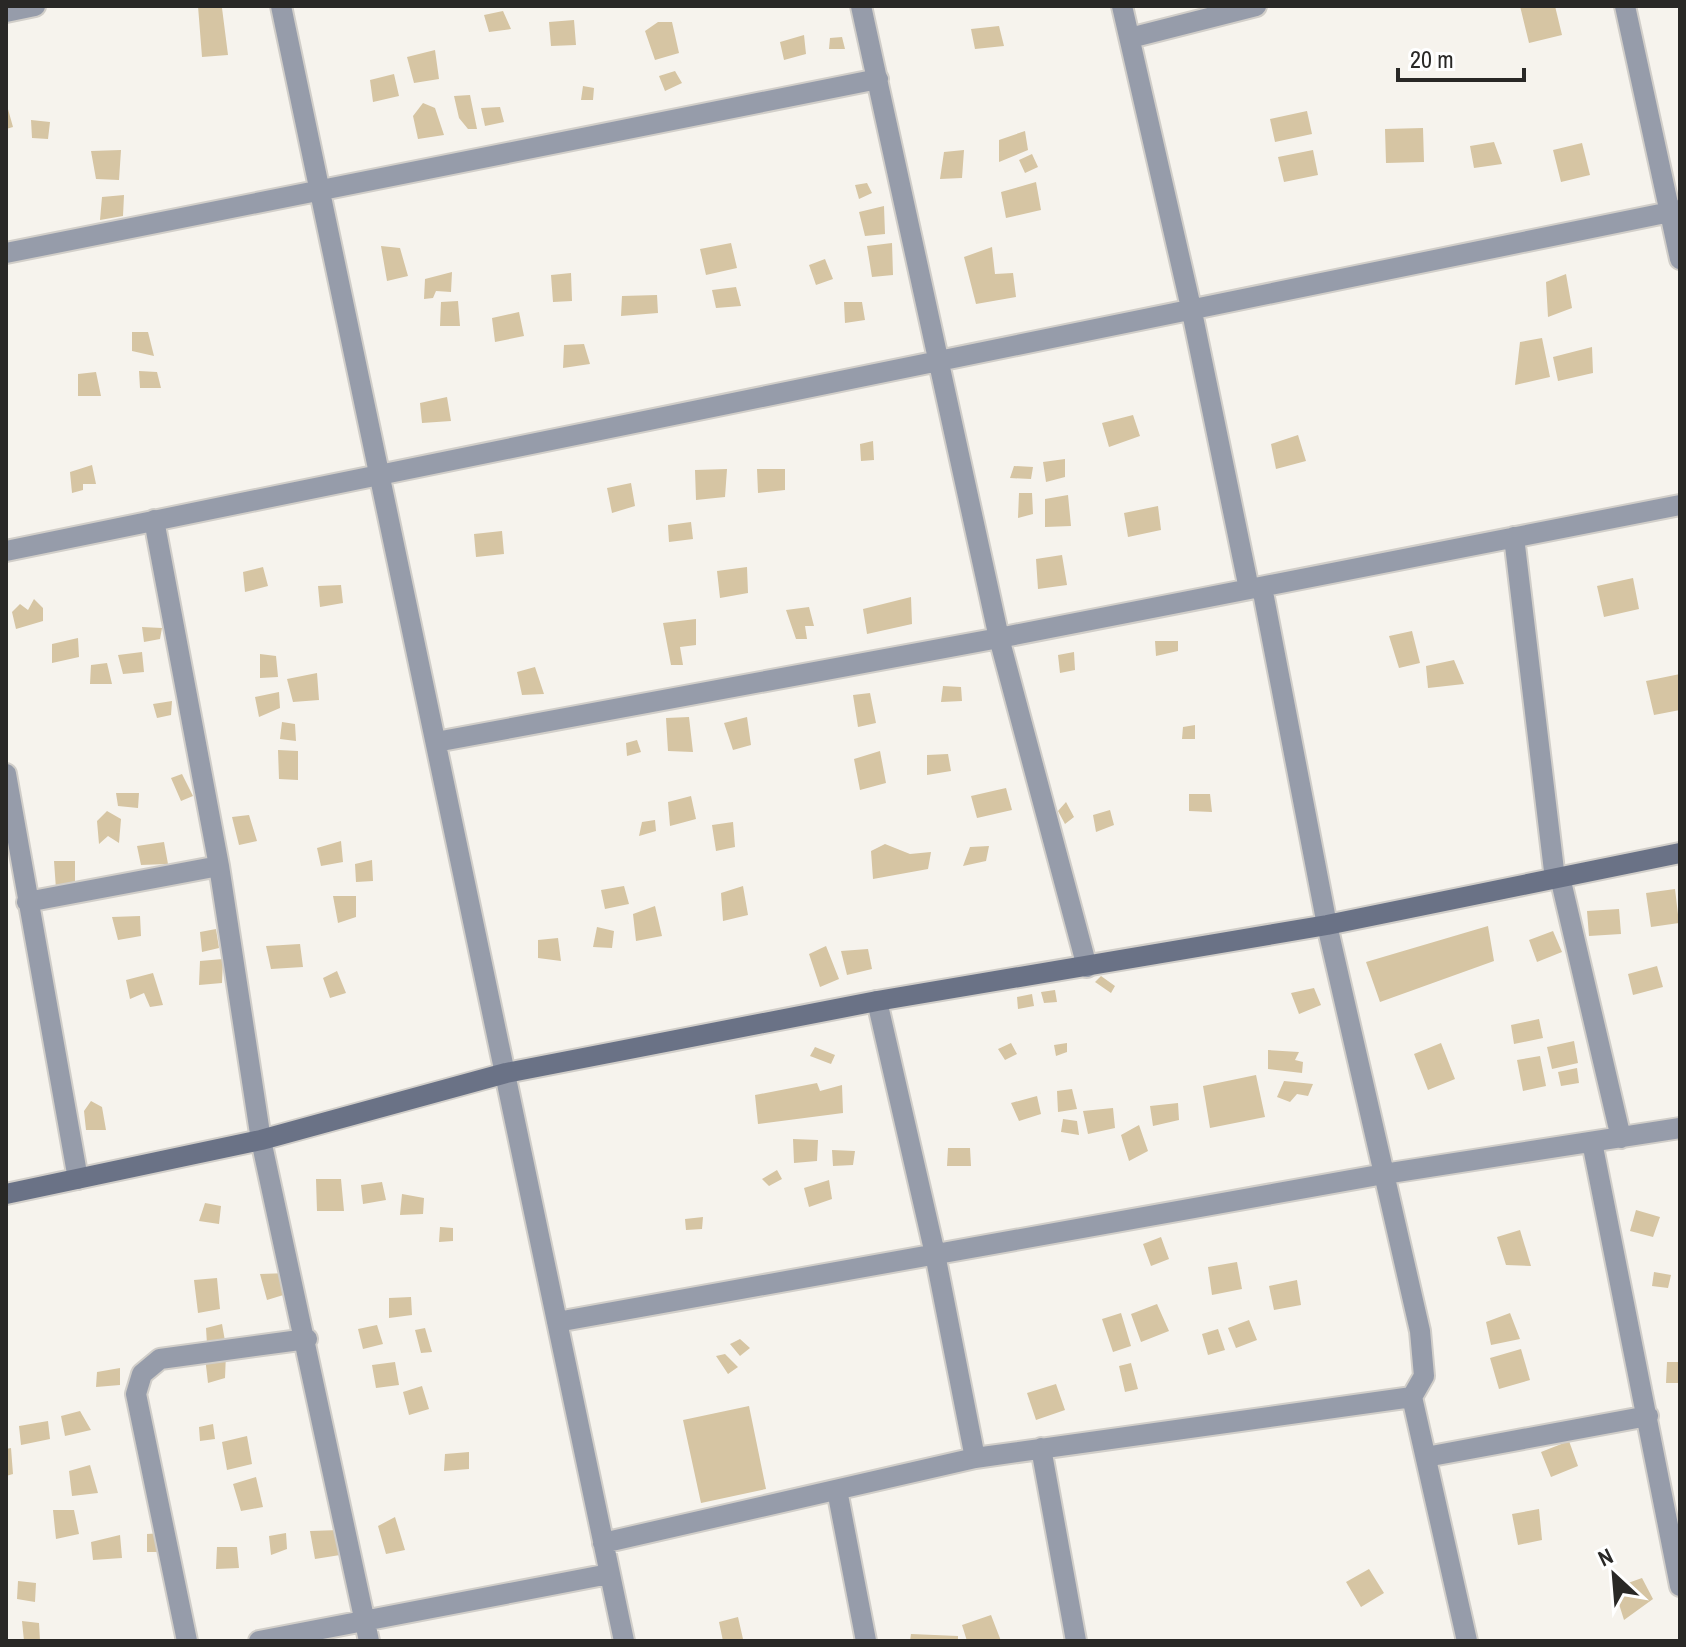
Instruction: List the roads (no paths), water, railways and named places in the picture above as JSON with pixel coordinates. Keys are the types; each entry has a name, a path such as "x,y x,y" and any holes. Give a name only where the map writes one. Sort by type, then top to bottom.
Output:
{"street":[{"path":"6,12 35,6"},
{"path":"281,6 624,1641"},
{"path":"861,6 941,360 999,638 1087,967"},
{"path":"1122,6 1420,1331 1424,1376 1412,1397 1467,1641"},
{"path":"1130,38 1256,6"},
{"path":"1625,6 1675,211 1680,259"},
{"path":"6,253 319,188 878,79"},
{"path":"6,551 941,360 1192,312 1675,211"},
{"path":"436,742 999,638 1680,505"},
{"path":"154,520 219,866 261,1140 307,1339 366,1631"},
{"path":"1514,537 1558,878 1621,1138"},
{"path":"6,774 78,1179"},
{"path":"6,1194 261,1140 506,1073 877,1001 1327,925 1680,853"},
{"path":"27,902 219,866"},
{"path":"877,1001 935,1254 975,1458"},
{"path":"557,1322 1384,1174 1680,1128"},
{"path":"1592,1142 1680,1586"},
{"path":"187,1641 136,1394 142,1374 160,1359 307,1339"},
{"path":"603,1543 975,1458 1412,1397"},
{"path":"1426,1457 1648,1416"},
{"path":"1041,1448 1076,1641"},
{"path":"837,1490 866,1641"},
{"path":"259,1641 366,1631 609,1574"}]}
